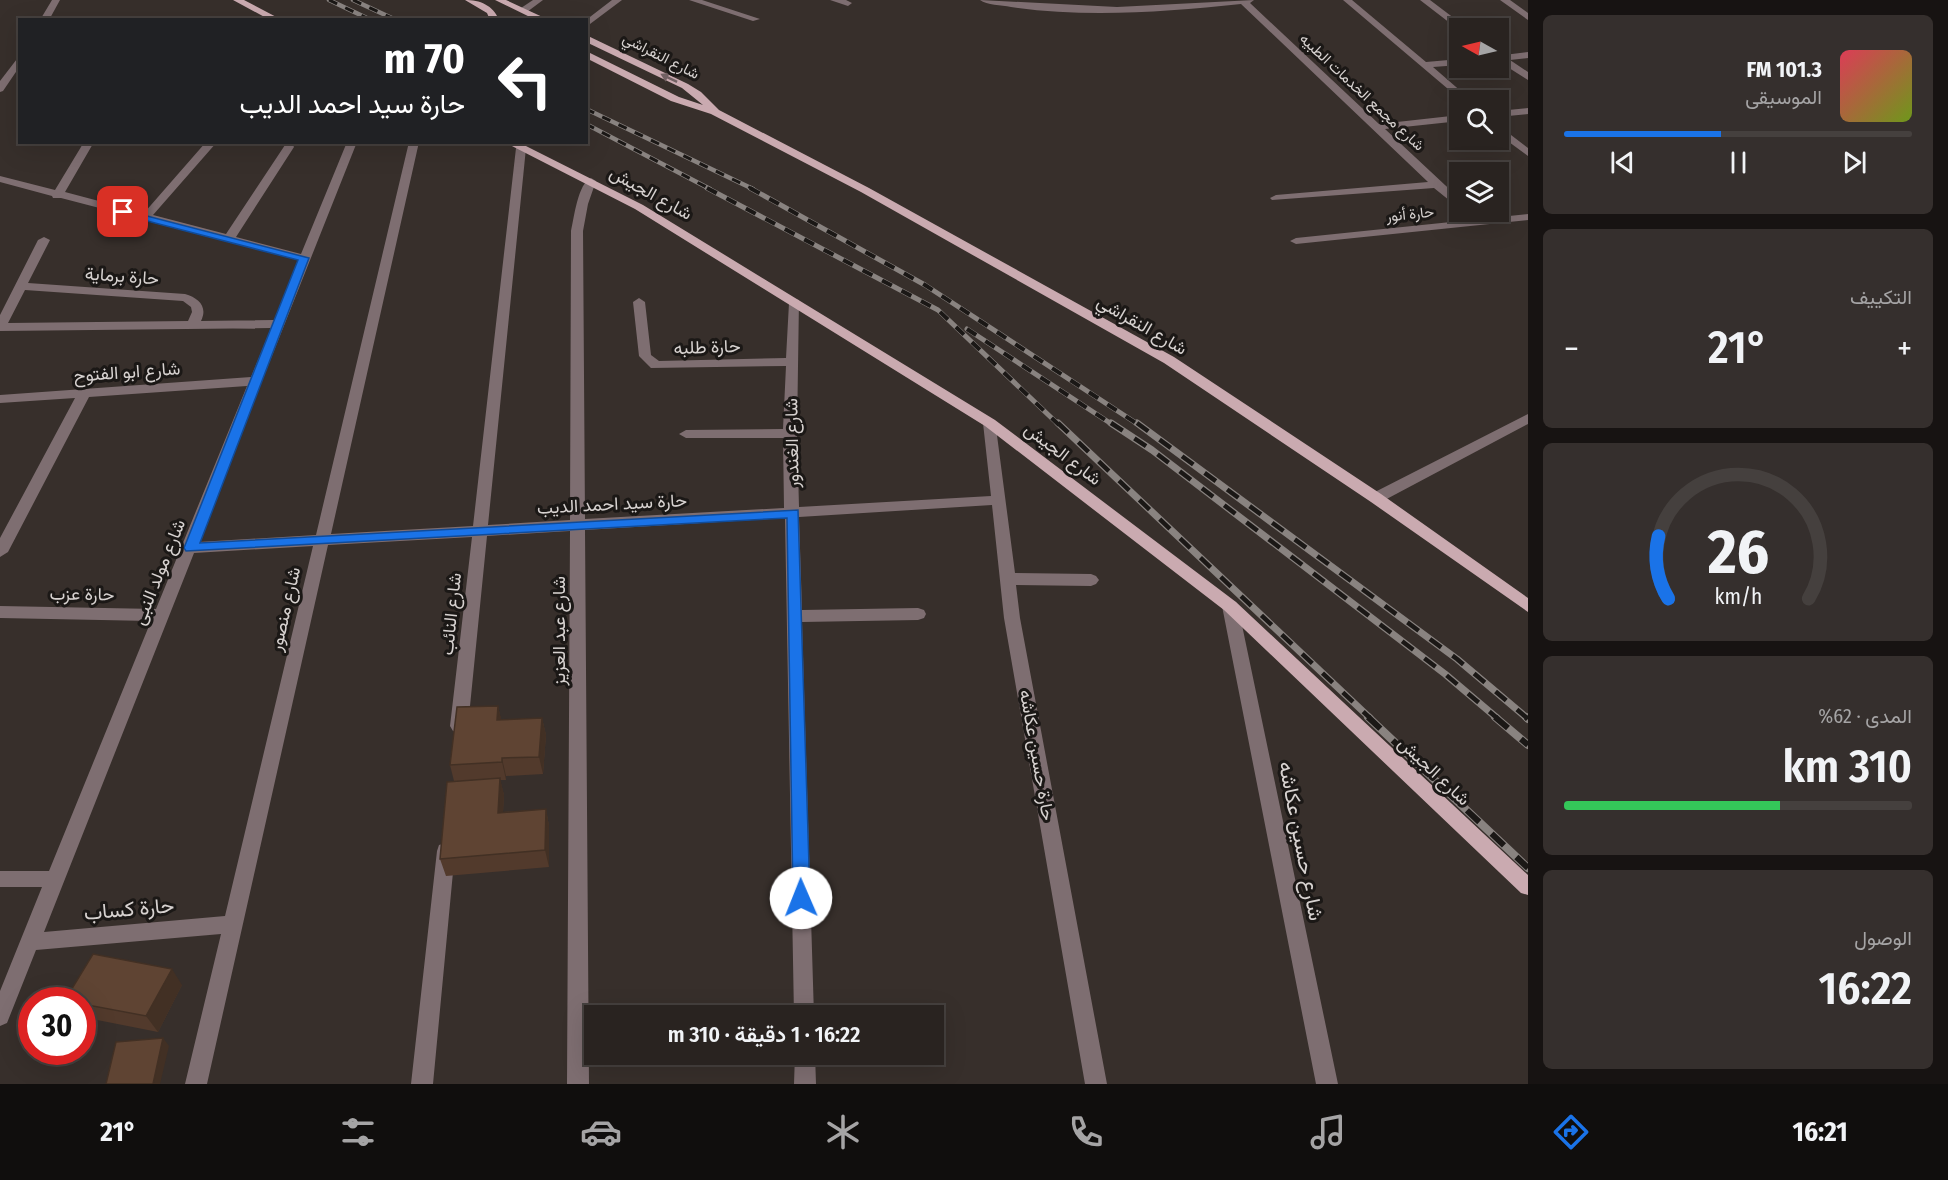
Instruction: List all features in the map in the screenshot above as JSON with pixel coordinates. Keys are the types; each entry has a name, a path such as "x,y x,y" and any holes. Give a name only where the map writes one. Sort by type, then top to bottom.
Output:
{"main road":[{"path":"237,0 274,18"},
{"path":"468,0 491,12 494,18"},
{"path":"499,0 541,18"},
{"name":"شارع النقراشي","path":"588,39 685,86 698,94 715,112"},
{"name":"شارع النقراشي","path":"588,55 668,96 715,112 865,190 1169,360 1376,498 1528,606"},
{"name":"شارع الجيش","path":"515,145 591,181 679,230 990,423 1230,606 1528,887"}],"street":[{"path":"45,18 56,0"},
{"path":"524,10 538,0"},
{"path":"588,22 618,0"},
{"path":"693,0 756,19"},
{"path":"834,0 848,3"},
{"path":"984,0 1096,4 1250,0"},
{"path":"1347,0 1454,90"},
{"path":"1424,0 1449,18"},
{"path":"1504,0 1528,17"},
{"name":"شارع مجمع الخدمات الطبيه","path":"1243,1 1449,195"},
{"path":"1509,56 1528,55"},
{"path":"0,89 18,61"},
{"path":"1424,65 1449,63"},
{"path":"1509,64 1528,77"},
{"path":"0,77 10,73"},
{"path":"1509,113 1528,111"},
{"path":"1376,127 1449,119"},
{"path":"1509,137 1528,153"},
{"path":"57,196 87,144"},
{"path":"146,217 210,144"},
{"name":"شارع مولد النبى","path":"0,1016 191,548 304,258 351,144"},
{"name":"شارع منصور","path":"196,1084 320,540 414,144"},
{"name":"شارع النائب","path":"457,743 515,145"},
{"path":"229,238 289,147"},
{"path":"0,179 57,196 304,258"},
{"name":"شارع عبد العزيز","path":"578,1084 577,231 582,204 591,181"},
{"path":"1276,198 1437,184"},
{"name":"حارة أنور","path":"1509,219 1528,217"},
{"name":"حارة أنور","path":"1296,241 1477,222"},
{"path":"44,240 0,327 278,324"},
{"name":"حارة برماية","path":"20,286 185,298 199,308 199,315 192,325"},
{"name":"حارة طلبه","path":"639,302 645,356 656,365 791,362"},
{"name":"شارع الغندور","path":"795,303 790,433 804,1005"},
{"name":"شارع ابو الفتوح","path":"0,399 257,381"},
{"path":"0,552 84,394"},
{"path":"1376,498 1528,418"},
{"name":"حارة حسين عكاشه","path":"990,423 1006,579 1096,1084"},
{"path":"686,434 790,433"},
{"name":"حارة سيد احمد الديب","path":"191,548 999,500"},
{"path":"1006,579 1091,580"},
{"name":"شارع حسين عكاشه","path":"1230,606 1327,1084"},
{"name":"حارة عزب","path":"0,612 163,615"},
{"path":"795,616 918,614"},
{"path":"422,1084 447,837"},
{"path":"0,879 55,879"},
{"name":"حارة كساب","path":"30,942 232,924"},
{"path":"805,1065 805,1084"}],"building":[{"path":"498,706 497,720 542,718 539,757 502,758 502,762 450,765 457,707"},
{"path":"500,778 498,813 546,809 545,850 440,859 447,782"},
{"path":"93,954 172,969 146,1016 96,1007 96,987 73,987"},
{"path":"163,1038 153,1084 106,1084 116,1042"}],"railway":[{"path":"329,0 367,18"},
{"path":"353,0 392,18"},
{"path":"588,110 753,189"},
{"path":"588,125 710,189"},
{"path":"707,188 938,310 1059,425"},
{"path":"750,188 925,285 1139,425"},
{"path":"967,329 1113,425"},
{"path":"1058,423 1370,718"},
{"path":"1111,423 1152,450 1445,674 1497,718"},
{"path":"1137,423 1457,659 1527,718"},
{"path":"1368,717 1528,868"},
{"path":"1495,717 1528,745"}],"route":[{"path":"123,212 304,258 191,548 793,513 801,898"}]}
